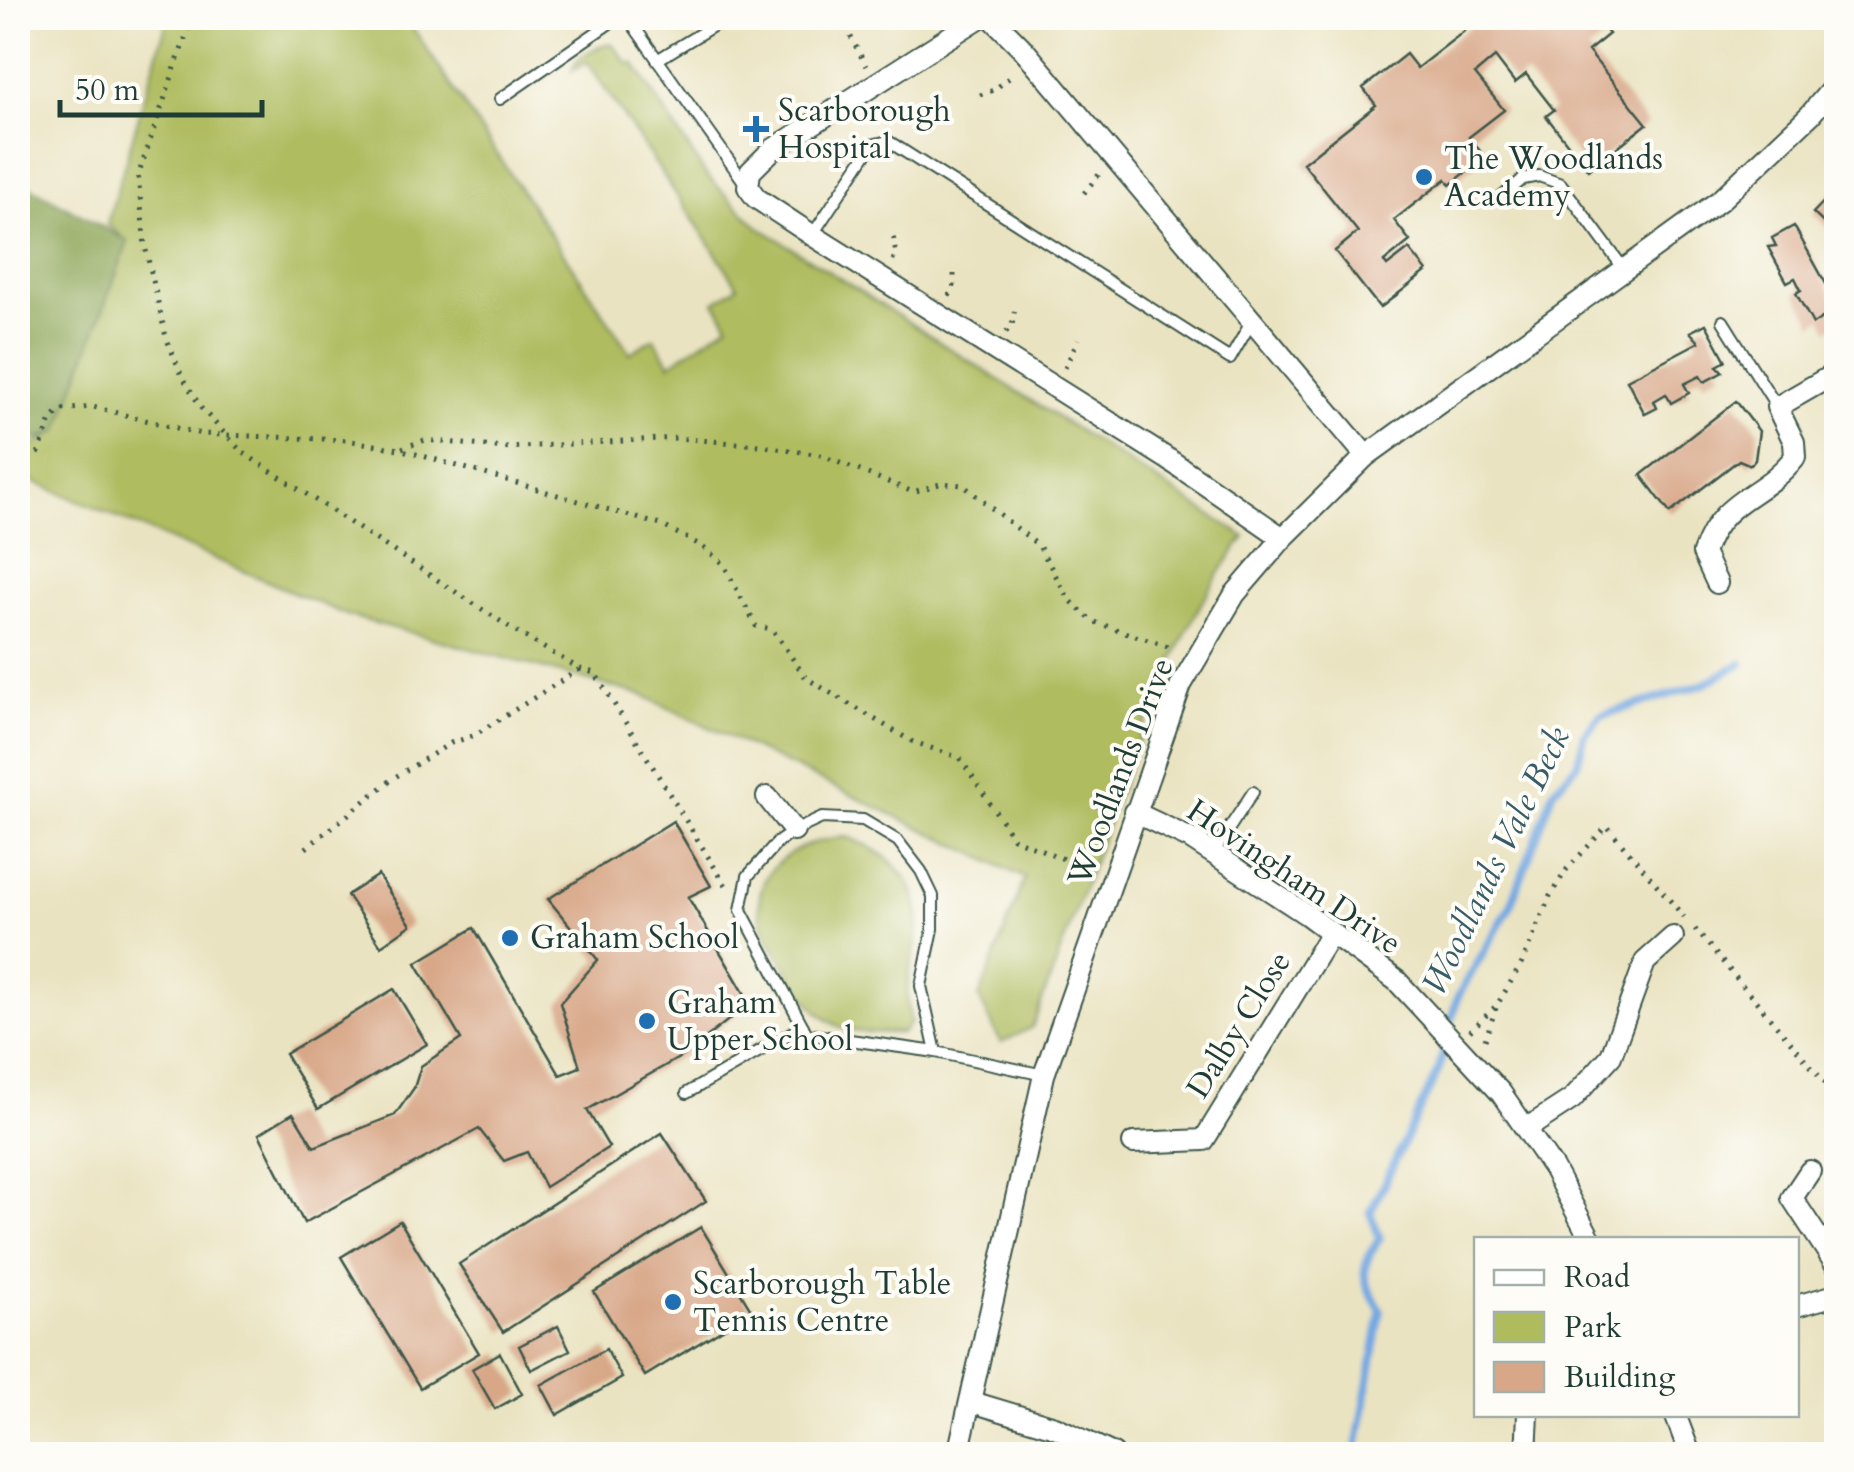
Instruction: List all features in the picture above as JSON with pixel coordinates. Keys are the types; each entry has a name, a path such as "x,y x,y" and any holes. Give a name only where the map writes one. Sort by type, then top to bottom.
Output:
{"street":[{"path":"978,18 874,82 757,162 750,172 748,187 756,198 812,235 1168,459 1283,538"},
{"path":"992,18 1366,456"},
{"name":"Woodlands Drive","path":"958,1454 1044,1075 1181,685 1235,594 1283,538 1366,456 1719,201 1810,116 1836,84"},
{"path":"1717,583 1703,553 1711,530 1729,509 1780,476 1795,457 1794,442 1777,406 1836,373"},
{"path":"767,798 794,832"},
{"name":"Hovingham Drive","path":"1134,812 1213,853 1396,981 1501,1093 1553,1168 1588,1237"},
{"name":"Dalby Close","path":"1133,1143 1204,1140 1332,933"},
{"path":"1526,1130 1572,1099 1610,1056 1645,962 1673,937"},
{"path":"1810,1171 1792,1198 1836,1265"},
{"path":"1799,1305 1836,1295"},
{"path":"972,1402 1055,1427 1112,1454"},
{"path":"1526,1454 1528,1417"},
{"path":"1676,1417 1690,1454"}],"lane":[{"path":"500,99 617,18"},
{"path":"628,18 748,187"},
{"path":"658,60 726,18"},
{"path":"812,235 872,145 888,140 1230,359 1253,320"},
{"path":"1503,196 1523,179 1538,176 1561,184 1624,270"},
{"path":"1723,322 1777,406"},
{"path":"1213,853 1253,792"},
{"path":"936,1052 921,986 933,929 932,896 921,870 898,841 864,820 822,818 778,842 748,876 741,910 807,1034 936,1052 1044,1075"},
{"path":"686,1093 803,1026"}],"path":[{"path":"192,18 138,176 146,246 166,337 201,408 242,452 463,597 580,670 594,673 741,910"},
{"path":"841,18 874,82"},
{"path":"1054,389 1078,339"},
{"path":"18,462 40,452 51,420 61,410 111,410 201,434 346,440 400,449 661,526 700,545 723,563 756,626 772,629 806,678 911,741 960,758 1013,838 1066,860"},
{"path":"400,449 425,440 504,448 676,438 820,455 912,492 944,483 963,485 1039,546 1069,599 1092,620 1168,647"},
{"path":"306,848 395,777 451,743 473,736 580,670"},
{"path":"1475,1065 1497,1005 1522,963 1558,882 1607,826 1836,1096"},
{"path":"1454,1040 1497,1005"}],"green space":[{"path":"168,18 406,18 630,353 654,338 670,364 729,324 715,302 738,286 587,62 572,71 588,53 612,44 629,64 634,63 706,175 756,225 1245,537 1200,607 1163,682 1032,1027 1001,1043 979,998 1025,878 642,695 349,616 18,475 18,455 58,431 128,242 107,224"},
{"path":"18,180 128,241 58,432 18,445"},
{"path":"847,837 889,860 915,896 918,929 907,996 911,1023 902,1033 854,1031 825,1018 797,984 762,923 759,903 770,872 796,850"}],"building":[{"path":"1466,18 1596,18 1609,34 1588,51 1647,124 1588,170 1546,116 1554,110 1526,74 1515,83 1495,57 1475,74 1504,110 1469,137 1485,157 1450,185 1446,179 1394,220 1410,241 1384,262 1387,266 1409,249 1427,271 1380,308 1335,251 1358,232 1303,163 1376,105 1363,88 1406,54 1417,68 1472,25"},
{"path":"1836,189 1836,235 1813,213"},
{"path":"1794,226 1836,302 1836,325 1828,330 1822,318 1813,324 1796,293 1801,290 1795,278 1787,282 1768,247 1776,246 1772,238"},
{"path":"1706,324 1726,361 1717,366 1723,372 1704,382 1700,376 1684,384 1689,393 1671,403 1666,394 1654,401 1657,408 1645,414 1627,380 1699,342 1690,332"},
{"path":"1736,401 1759,431 1755,460 1751,465 1739,460 1670,513 1641,475"},
{"name":"Graham Upper School","path":"673,821 711,886 688,897 750,1003 684,1055 587,1110 609,1147 545,1187 527,1152 504,1161 479,1129 304,1223 259,1134 293,1113 314,1147 395,1115 414,1088 421,1066 461,1039 416,963 474,928 560,1075 580,1067 560,1003 598,960 548,899"},
{"path":"378,875 411,925 381,946 347,895"},
{"path":"394,989 427,1044 318,1109 285,1054"},
{"path":"662,1133 706,1201 503,1332 459,1264"},
{"path":"400,1221 479,1353 420,1388 341,1257"},
{"name":"Scarborough Table Tennis Centre","path":"701,1227 752,1311 645,1376 594,1292"},
{"path":"558,1326 570,1350 531,1370 519,1346"},
{"path":"606,1349 622,1378 557,1415 541,1385"},
{"path":"500,1353 522,1394 495,1409 472,1369"}],"waterway":[{"name":"Woodlands Vale Beck","path":"1356,1454 1381,1311 1365,1274 1380,1238 1370,1213 1439,1069 1457,998 1511,905 1554,790 1577,765 1585,734 1600,716 1702,685 1742,663"}],"place":[{"name":"Scarborough Hospital","path":"756,129"},
{"name":"The Woodlands Academy","path":"1424,177"},
{"name":"Graham School","path":"510,938"},
{"name":"Graham Upper School","path":"647,1021"},
{"name":"Scarborough Table Tennis Centre","path":"673,1302"}]}
